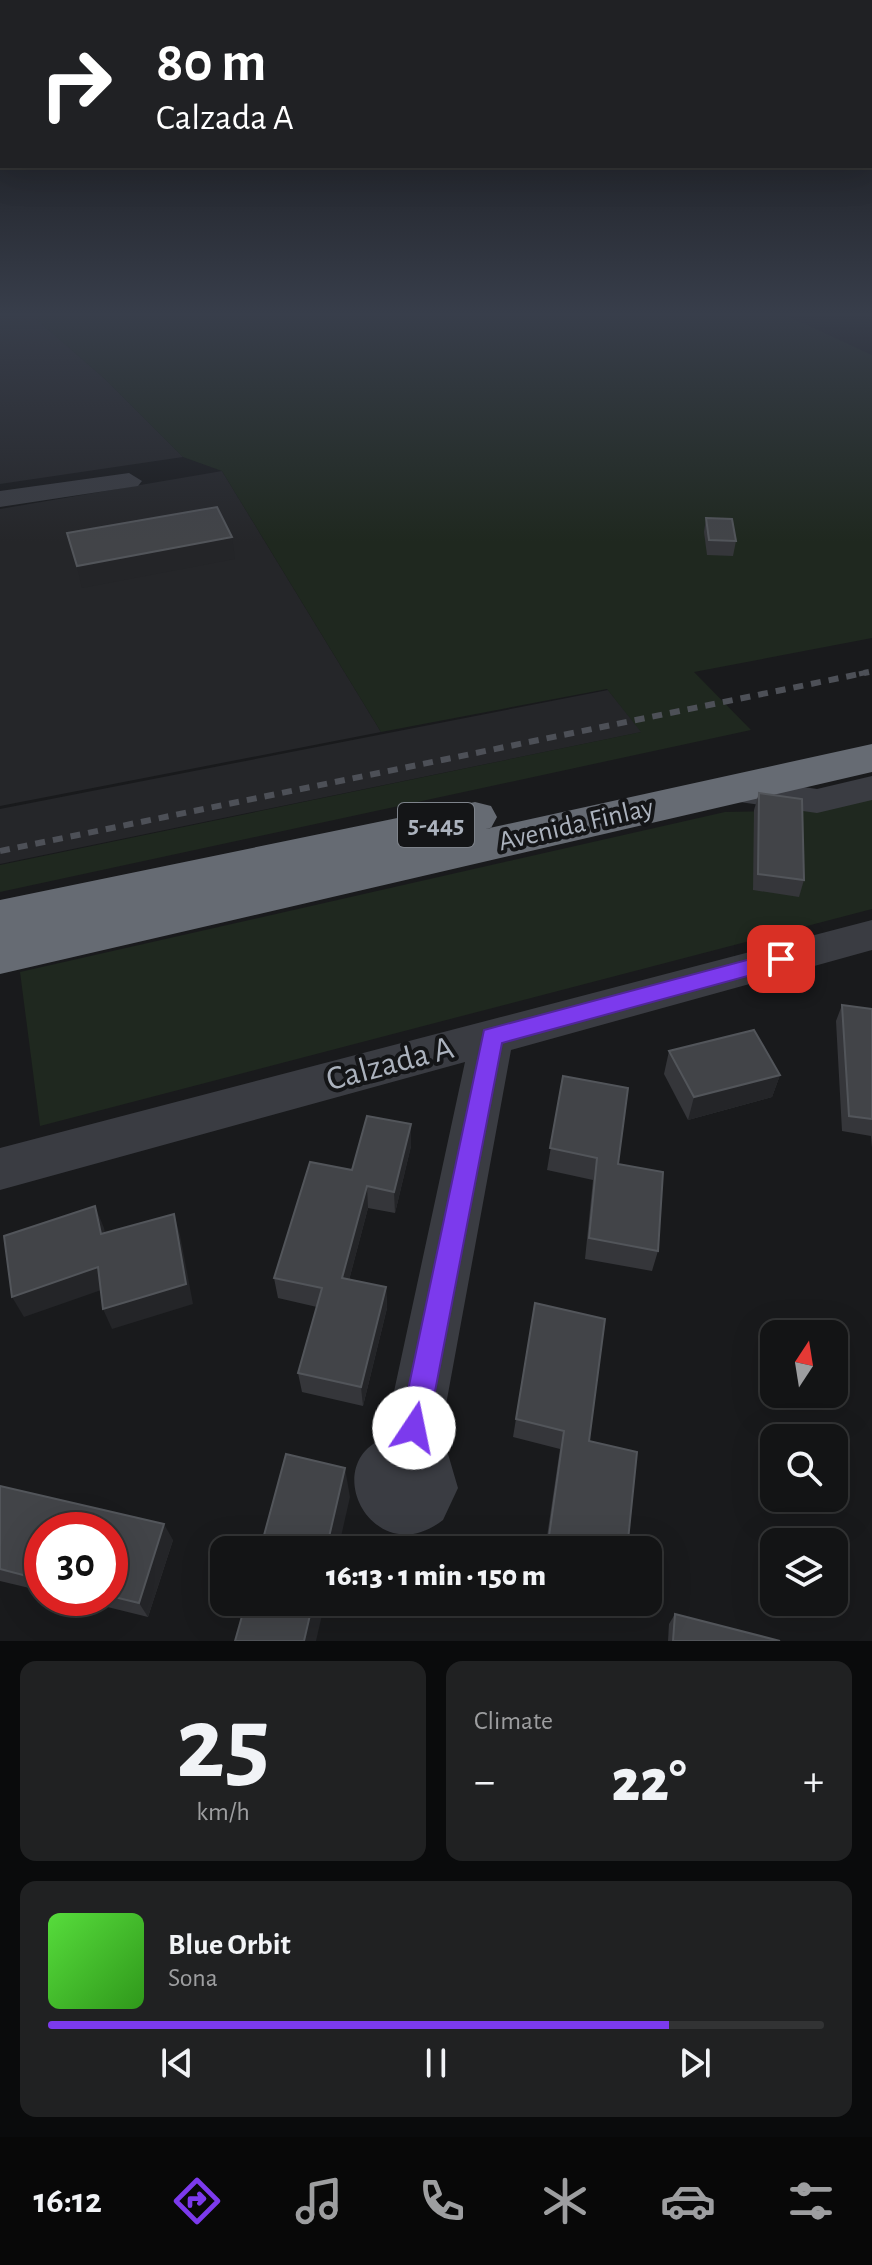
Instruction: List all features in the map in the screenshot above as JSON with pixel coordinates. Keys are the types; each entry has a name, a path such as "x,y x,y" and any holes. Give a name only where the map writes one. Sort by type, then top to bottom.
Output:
{"highway":[{"name":"Avenida Finlay","path":"0,918 872,731"},
{"name":"Avenida Finlay","path":"0,955 872,758"}],"street":[{"path":"0,499 129,481"},
{"path":"733,789 817,801 872,788"},
{"name":"Calzada A","path":"0,1169 872,935"},
{"path":"408,1457 492,1037"}],"shaded area":[{"path":"0,389 115,389 183,457 0,484"},
{"path":"115,389 872,389 872,638 694,672 751,730 0,892 0,865 641,732 607,689 381,732 222,471 183,457"},
{"path":"222,471 381,732 0,806 0,509"},
{"path":"608,690 642,732 0,864 0,809"},
{"path":"872,799 872,909 40,1126 20,972 725,812 818,810"}],"building":[{"path":"217,507 232,537 77,566 67,533"},
{"path":"706,518 732,519 736,541 709,540"},
{"path":"759,793 802,799 804,880 758,874"},
{"path":"842,1005 872,1009 872,1119 849,1116"},
{"path":"754,1030 780,1075 694,1097 669,1051"},
{"path":"563,1076 628,1088 618,1164 663,1172 658,1251 589,1238 597,1158 550,1148"},
{"path":"367,1116 411,1124 394,1192 367,1186 342,1278 386,1287 361,1387 298,1373 322,1288 274,1278 310,1162 352,1170"},
{"path":"95,1206 101,1234 174,1214 186,1284 103,1309 98,1267 12,1297 4,1236"},
{"path":"535,1303 605,1319 589,1441 637,1452 628,1536 549,1536 564,1431 516,1419"},
{"path":"286,1454 345,1468 329,1536 264,1536"},
{"path":"0,1486 112,1512 24,1512 24,1575 0,1569"},
{"path":"128,1516 164,1524 139,1603 128,1600"},
{"path":"675,1614 780,1641 673,1641"},
{"path":"242,1616 310,1616 304,1641 235,1641"}],"railway":[{"path":"859,674 872,671"},
{"path":"0,851 869,672"}],"route":[{"path":"414,1428 492,1037 781,959"}]}
